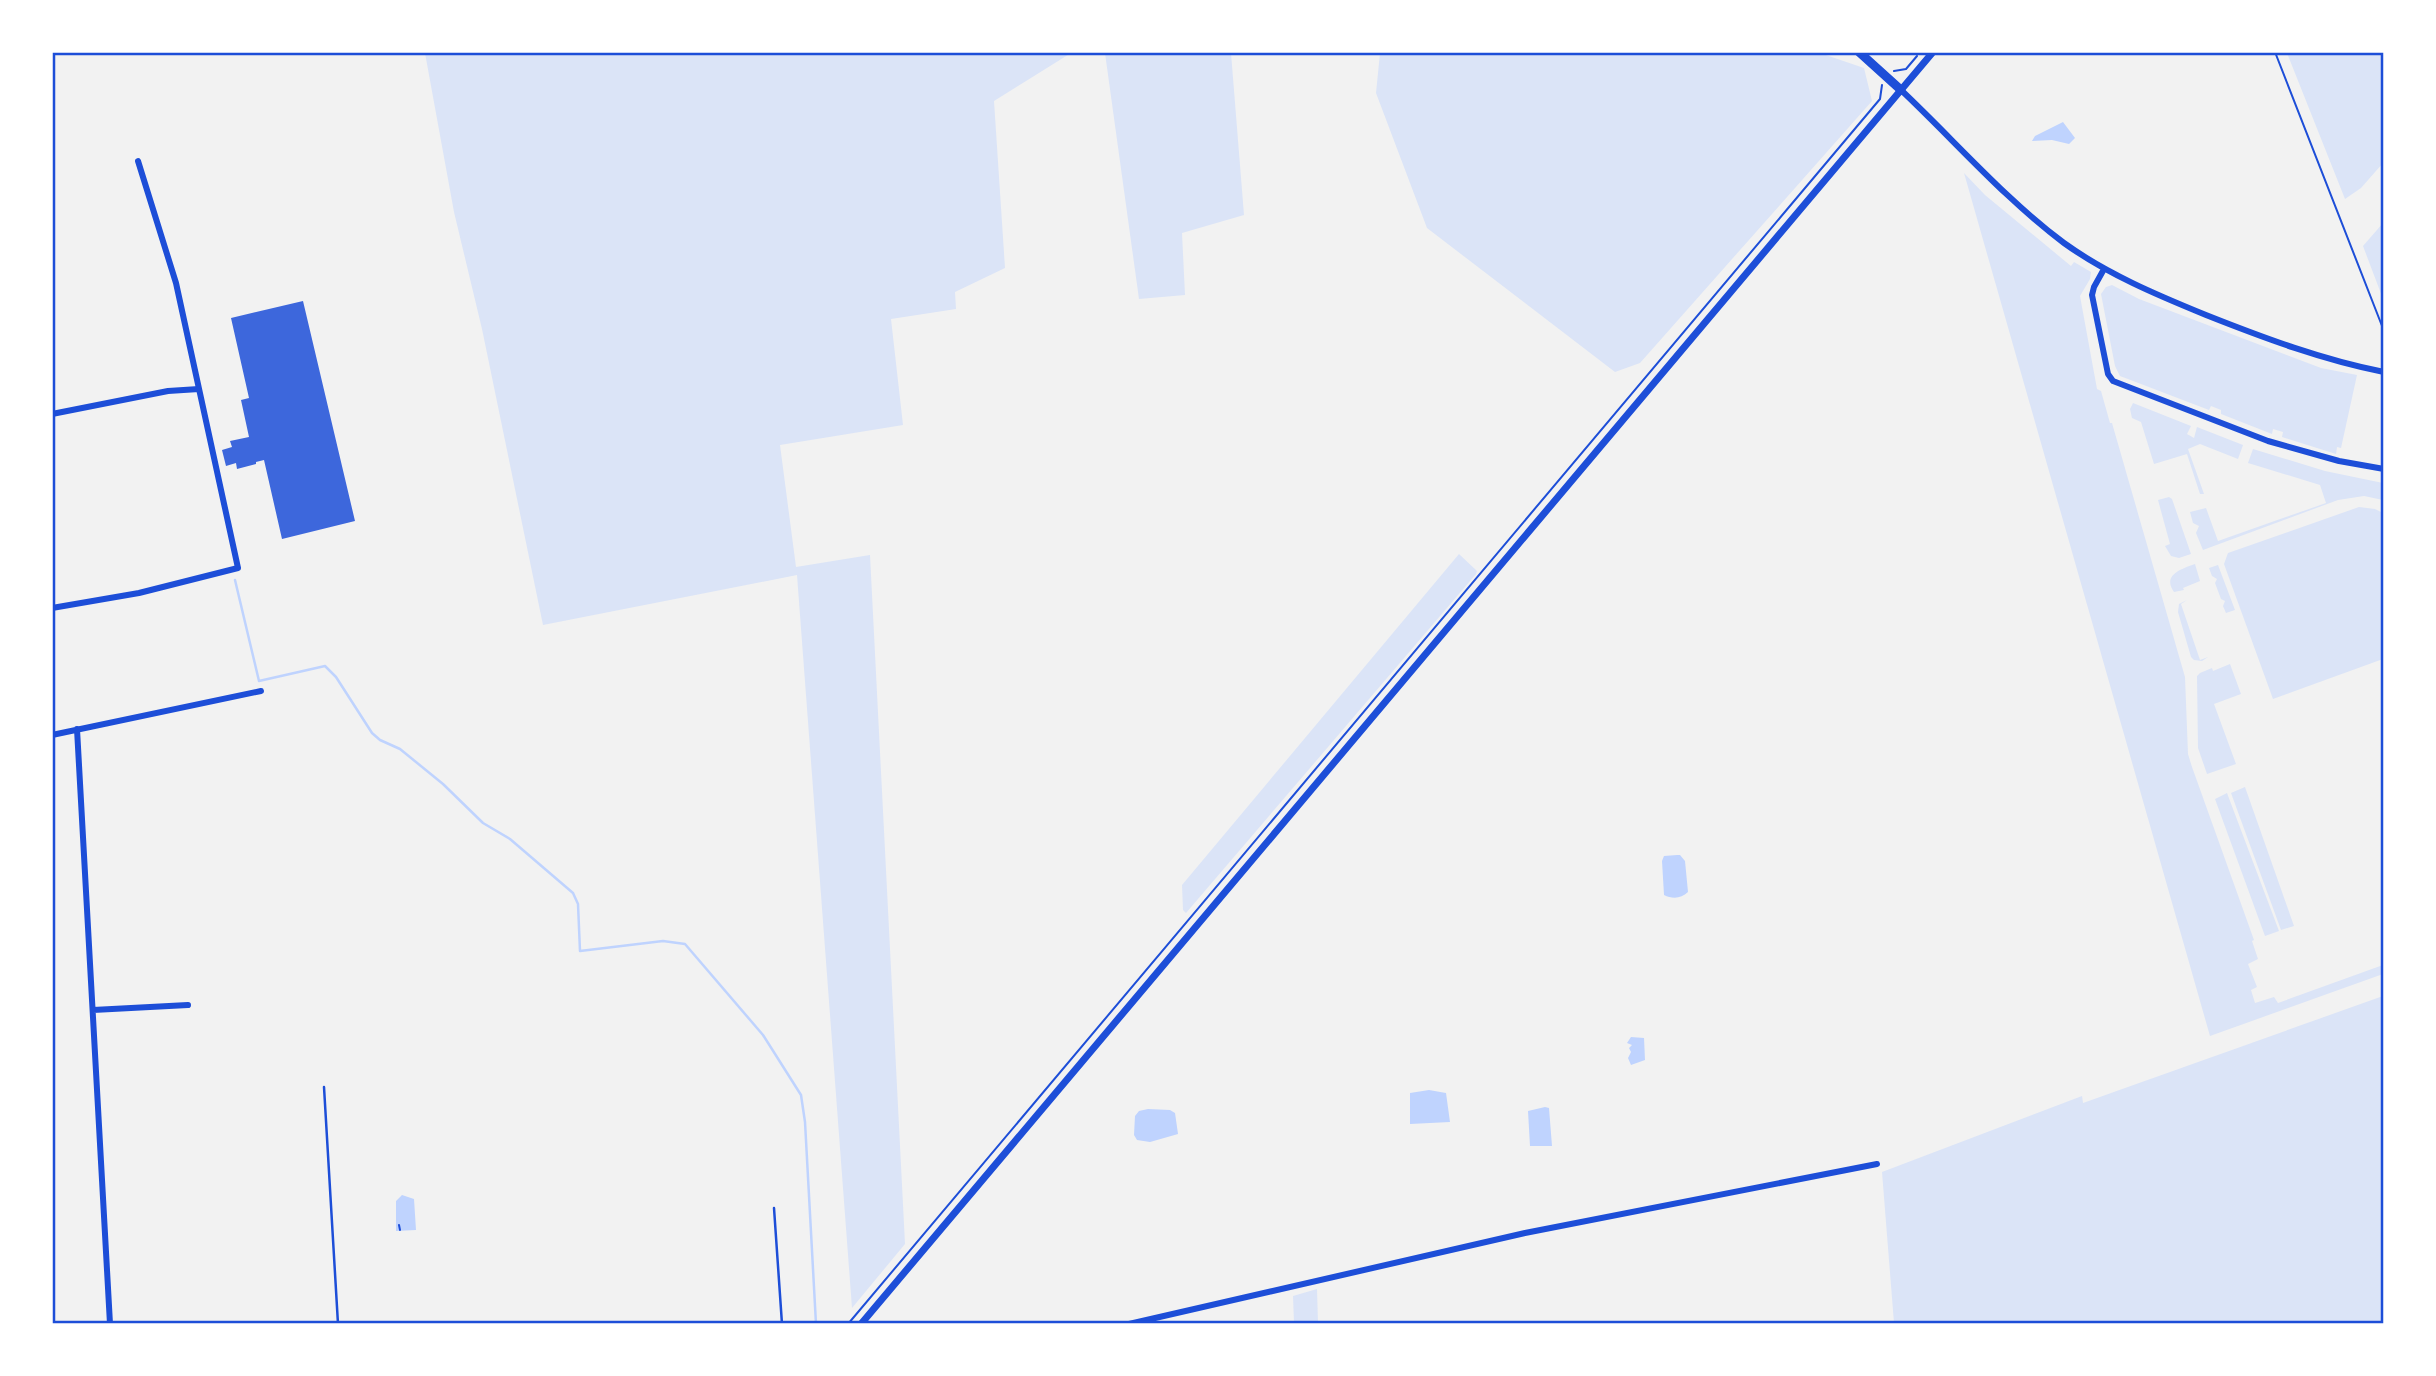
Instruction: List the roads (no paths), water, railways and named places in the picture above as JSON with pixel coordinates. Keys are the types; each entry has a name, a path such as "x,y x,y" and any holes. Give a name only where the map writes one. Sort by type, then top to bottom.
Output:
{"main road":[{"path":"1859,52 1901,90"}],"street":[{"path":"861,1324 1933,52"},
{"path":"1901,90 1971,162 2041,224 2104,269 2160,296 2236,327 2343,364 2384,372"},
{"path":"52,608 139,593 239,568 176,283 138,161"},
{"path":"2104,269 2092,295 2108,374 2113,381 2268,441 2339,461 2384,469"},
{"path":"52,414 168,391 199,389"},
{"path":"52,735 261,691"},
{"path":"77,729 110,1324"},
{"path":"93,1010 188,1004"},
{"path":"1129,1324 1525,1233 1877,1164"}],"lane":[{"path":"324,1087 338,1324"},
{"path":"774,1208 782,1324"}],"water":[{"path":"2063,122 2075,138 2069,144 2052,140 2032,141 2035,136"},
{"path":"1680,855 1685,861 1688,892 1673,898 1664,895 1662,861 1664,856"},
{"path":"1631,1037 1644,1038 1645,1060 1631,1065 1628,1058 1632,1045 1627,1043"},
{"path":"1429,1090 1446,1093 1450,1122 1410,1124 1410,1093"},
{"path":"1549,1108 1552,1146 1530,1146 1528,1111"},
{"path":"1170,1110 1175,1113 1178,1134 1150,1142 1137,1140 1134,1135 1135,1116 1139,1111"},
{"path":"402,1195 414,1199 416,1230 396,1231 396,1201"}],"waterway":[{"path":"235,580 259,681 325,666 336,677 372,733 380,740 400,749 443,784 483,823 510,839 573,893 578,904 580,951 663,941 685,944 763,1035 801,1095 805,1122 816,1324"}]}
